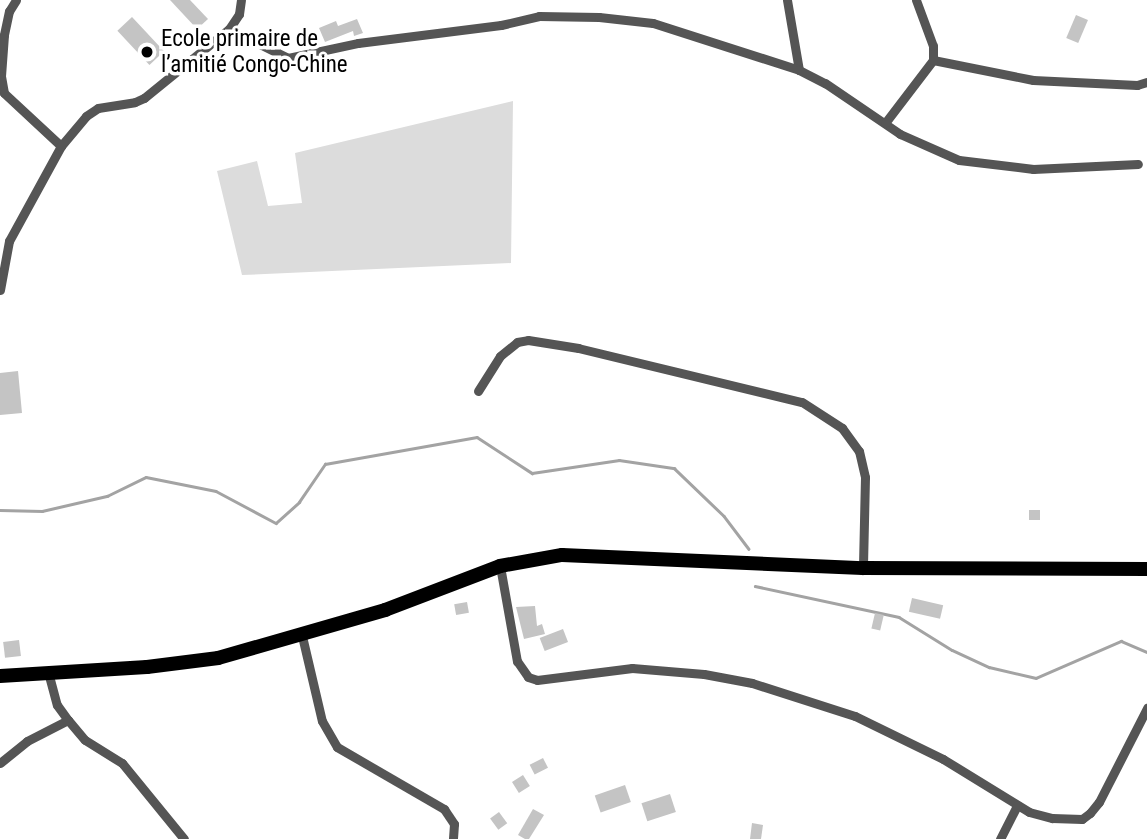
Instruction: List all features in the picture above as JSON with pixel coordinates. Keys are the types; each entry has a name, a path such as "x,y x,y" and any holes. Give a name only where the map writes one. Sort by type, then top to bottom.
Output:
{"main road":[{"path":"0,676 147,667 218,658 385,610 500,566 562,555 863,568 1147,569"}],"street":[{"path":"16,0 9,11 2,34 2,95 61,146"},
{"path":"0,290 9,241 61,146 92,112 144,98 229,29 239,14 240,0"},
{"path":"787,0 799,70"},
{"path":"885,123 933,60 933,46 916,0"},
{"path":"229,29 288,58 358,43 501,24 539,16 599,17 653,23 799,70 825,83 922,145 959,160 1033,169 1138,164"},
{"path":"933,60 1033,80 1137,85 1147,82"},
{"path":"478,391 500,356 517,342 528,340 578,348 802,402 842,428 859,451 865,477 863,568"},
{"path":"500,566 517,661 528,677 537,680 632,668 704,674 752,683 855,716 943,759 1029,812 1069,820 1082,819 1090,813 1099,802 1147,710"},
{"path":"302,636 320,712 337,747 444,809 454,824 453,839"},
{"path":"48,672 57,705 68,720 85,740 122,763 184,839"},
{"path":"0,763 27,741 68,720"},
{"path":"1000,839 1017,805"}],"shaded area":[{"path":"513,101 511,263 242,275 217,171 257,161 268,206 302,203 295,153"}],"building":[{"path":"170,0 190,0 208,19 197,29"},
{"path":"1076,15 1088,20 1078,43 1066,38"},
{"path":"132,17 164,51 149,65 117,31"},
{"path":"357,19 363,33 354,36 353,31 325,42 319,28 336,21 338,26"},
{"path":"18,371 22,413 0,415 0,373"},
{"path":"1029,510 1040,510 1040,520 1029,520"},
{"path":"912,598 943,605 940,619 909,612"},
{"path":"467,602 469,613 456,615 454,604"},
{"path":"535,606 537,626 542,624 545,634 524,639 516,607"},
{"path":"875,613 884,615 880,631 871,629"},
{"path":"563,629 568,642 545,651 540,638"},
{"path":"19,640 21,656 5,658 3,642"},
{"path":"543,758 548,768 535,775 530,765"},
{"path":"523,775 530,786 519,793 512,782"},
{"path":"625,785 631,802 601,812 595,795"},
{"path":"670,794 676,812 647,821 641,803"},
{"path":"533,809 544,815 529,839 525,839 518,835"},
{"path":"499,812 507,823 498,830 490,818"},
{"path":"752,823 763,825 761,839 750,839"}],"waterway":[{"path":"0,510 42,511 107,496 146,477 216,491 276,523 299,502 325,464 477,437 532,473 619,460 674,468 724,516 749,549"},
{"path":"755,586 899,617 952,650 989,667 1036,678 1121,641 1147,652"}],"place":[{"name":"Ecole primaire de l’amitié Congo-Chine","path":"147,52"}]}
